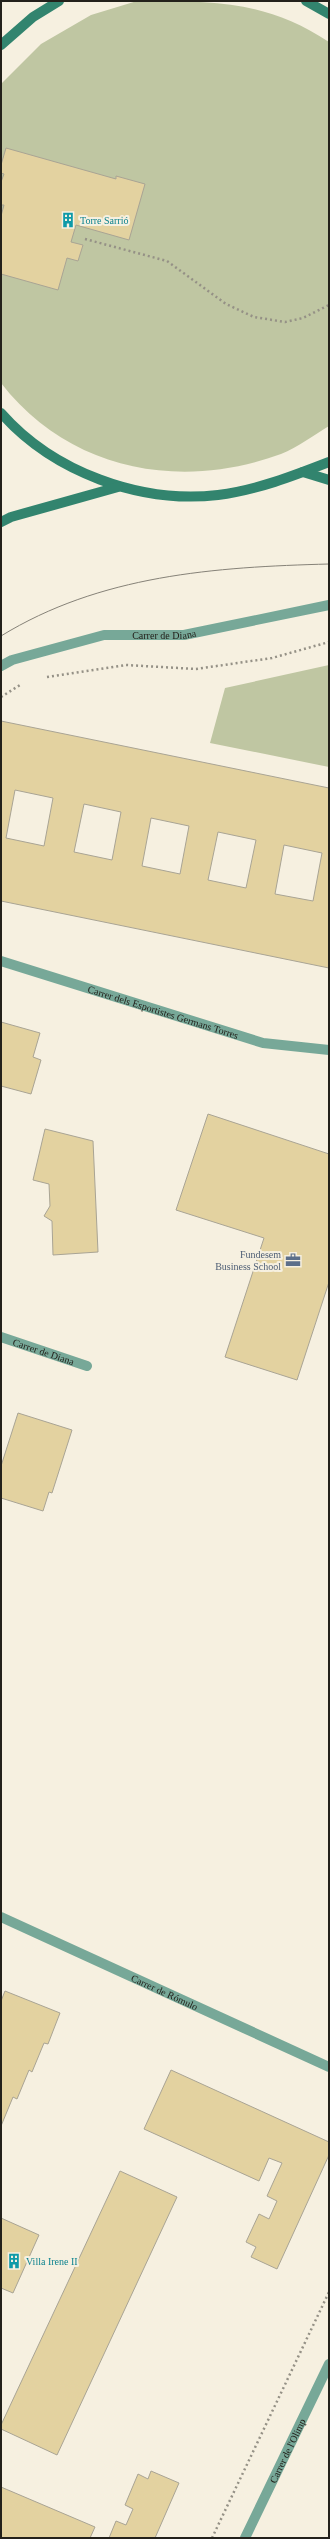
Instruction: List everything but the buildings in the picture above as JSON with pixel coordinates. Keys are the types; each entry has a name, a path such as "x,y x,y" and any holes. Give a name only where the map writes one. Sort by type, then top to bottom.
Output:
{"main road":[{"path":"1,46 32,17 59,1"},
{"path":"306,1 329,14"},
{"path":"1,414 16,430 60,461 118,486 154,494 217,495 252,489 329,462"},
{"path":"304,472 329,480"},
{"path":"1,522 11,517 118,486"}],"street":[{"name":"Carrer de Diana","path":"1,666 12,660 104,636 184,635 329,605"},
{"name":"Carrer dels Esportistes Germans Torres","path":"1,961 263,1043 329,1050"},
{"name":"Carrer de Diana","path":"1,1336 87,1366"},
{"name":"Carrer de Rómulo","path":"1,1917 329,2067"},
{"name":"Carrer de l'Olimp","path":"245,2538 329,2364"}],"path":[{"path":"84,238 166,261 226,304 254,317 285,322 303,318 329,305"},
{"path":"43,678 126,664 196,669 272,658 329,642"},
{"path":"1,697 21,684"},
{"path":"212,2538 329,2292"}],"green space":[{"path":"137,1 214,3 238,6 283,18 306,28 329,42 329,426 281,454 243,465 205,471 166,471 129,465 93,454 59,436 28,413 1,383 1,84 41,44 91,15"},
{"path":"329,665 329,767 210,743 225,688"}],"tram line":[{"path":"1,636 39,616 78,599 118,587 159,578 201,572 286,565 329,564"}],"place":[{"name":"Torre Sarrió","path":"68,220"},
{"name":"Fundesem Business School","path":"293,1260"},
{"name":"Villa Irene II","path":"14,2261"}]}
